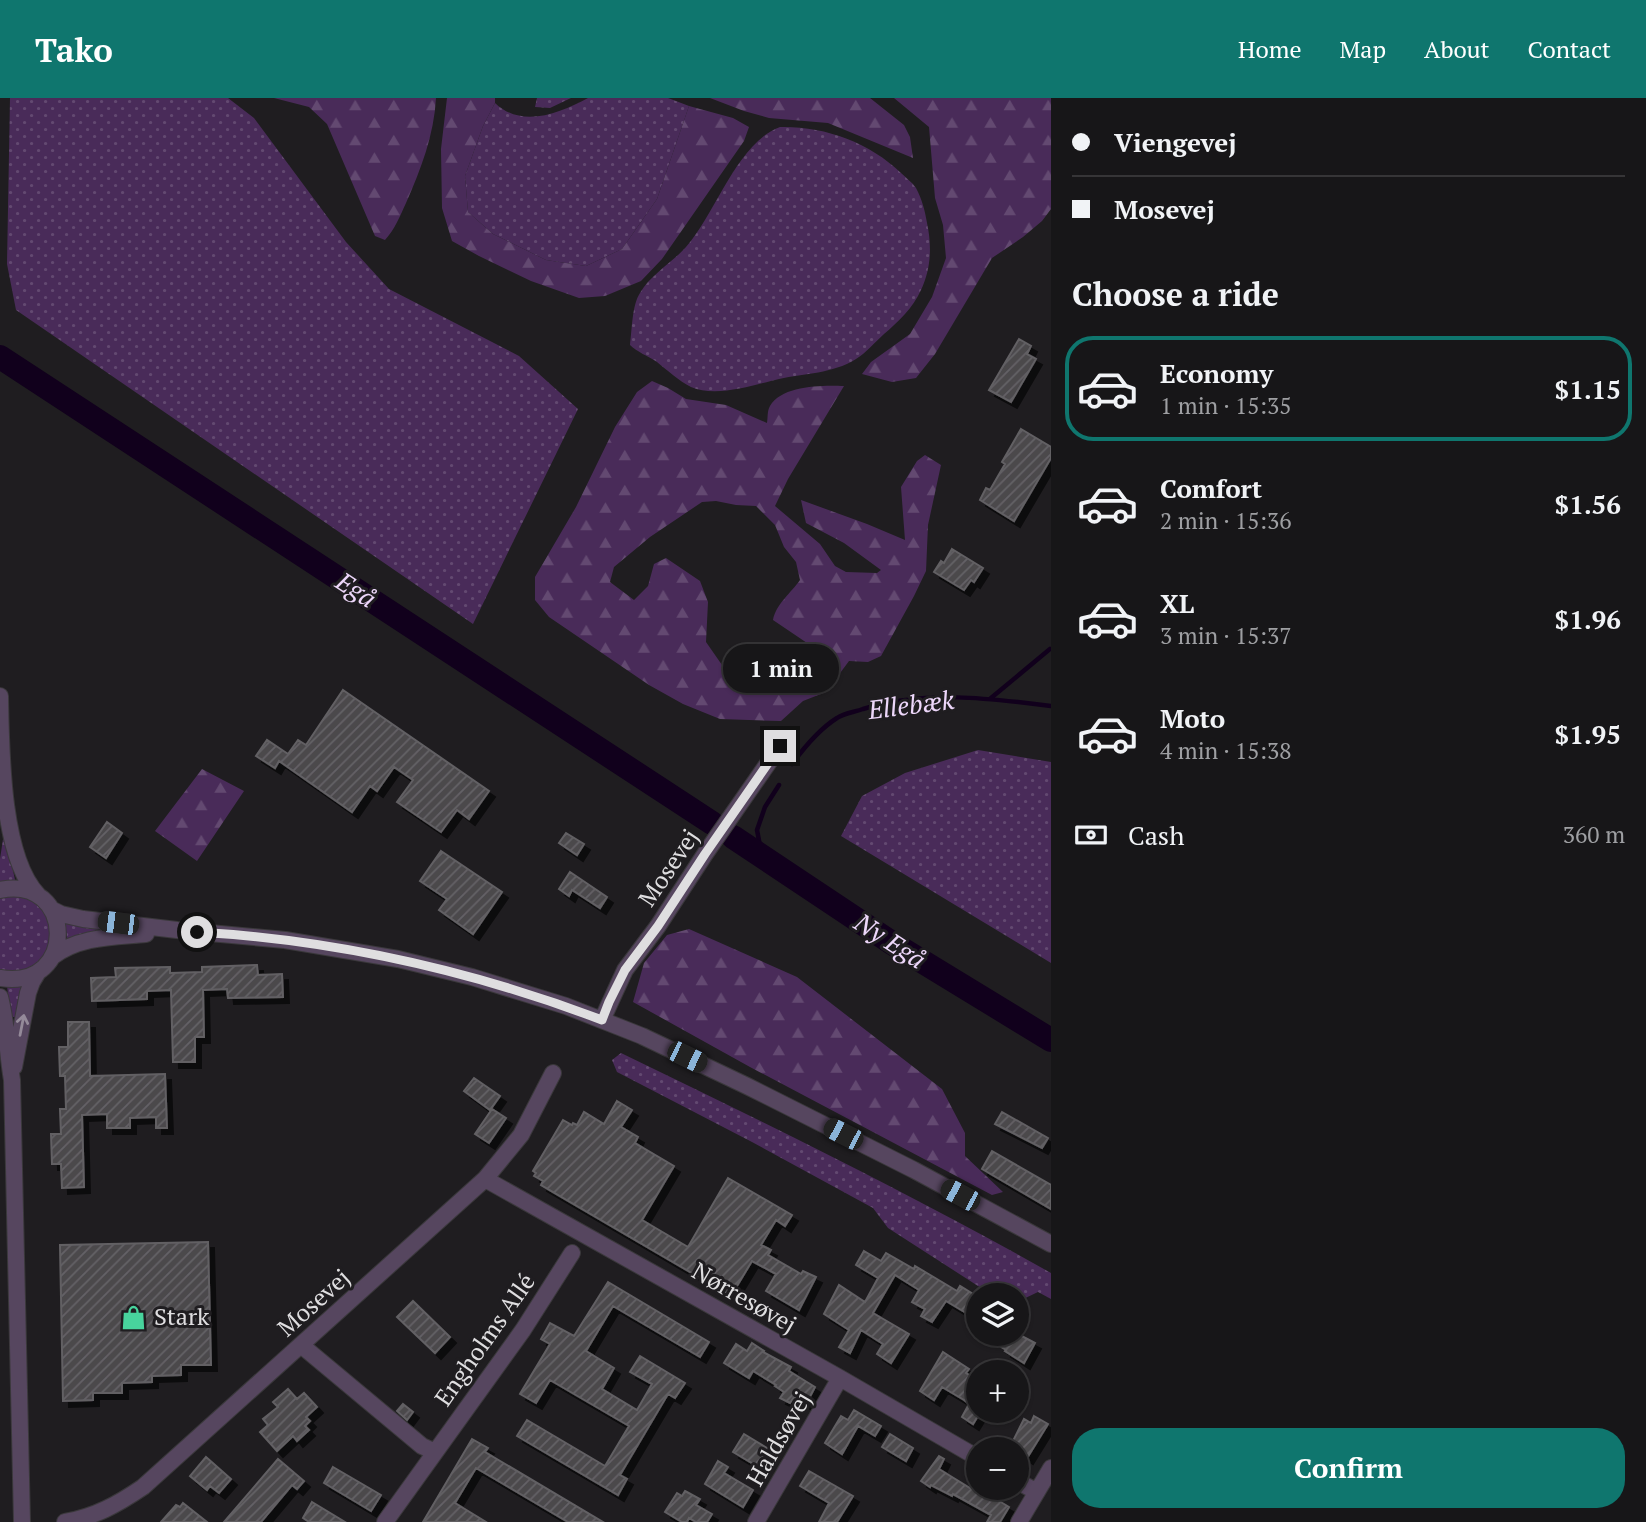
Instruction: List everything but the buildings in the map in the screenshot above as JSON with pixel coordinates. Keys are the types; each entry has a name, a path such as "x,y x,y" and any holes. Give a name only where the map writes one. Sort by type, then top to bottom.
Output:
{"street":[{"path":"0,696 1,751 15,854 27,881 51,909 58,922 58,944 52,957"},
{"name":"Mosevej","path":"602,1020 625,970 780,746"},
{"path":"0,890 19,888 38,895"},
{"path":"51,909 83,919 285,940 398,959 472,977 566,1006 667,1048 771,1098 914,1170 1051,1244"},
{"path":"12,1080 28,993 38,972 52,957 69,946 83,942 177,930"},
{"path":"0,978 20,979 38,972"},
{"path":"0,996 12,1080 22,1522"},
{"name":"Mosevej","path":"65,1522 96,1514 116,1505 143,1487 485,1179 521,1135 553,1073"},
{"name":"Nørresøvej","path":"485,1179 966,1451"},
{"name":"Engholms Allé","path":"385,1522 523,1330 572,1253"},
{"path":"301,1345 422,1446 435,1452"},
{"name":"Haldsøvej","path":"756,1522 840,1378"},
{"path":"1019,1522 1051,1468"},
{"path":"1029,1488 1037,1492"}],"green space":[{"path":"10,98 228,98 254,118 346,242 389,289 519,356 578,409 473,624 16,310 7,264"},
{"path":"274,98 436,98 433,125 422,165 399,218 385,240 375,236 327,124 309,107"},
{"path":"447,98 495,98 465,176 468,212 493,234 546,260 586,266 622,249 657,199 689,106 733,118 749,127 744,141 662,259 641,281 605,296 579,298 531,281 452,241 442,208 441,149"},
{"path":"537,98 571,98 550,108 535,107"},
{"path":"588,98 668,98 689,106 657,199 622,249 586,266 546,260 493,234 468,212 465,176 483,126 495,103 506,111 529,117 553,113"},
{"path":"710,98 870,98 904,125 910,137 913,158 828,123 769,118"},
{"path":"894,98 1051,98 1051,209 1042,221 1023,237 992,258 935,354 916,378 892,382 862,374 871,362 910,334 932,297 946,258 943,225 935,198 929,127"},
{"path":"780,127 813,129 845,138 875,153 913,184 922,201 929,232 930,257 927,274 918,297 900,320 863,354 847,364 723,391 691,387 630,345 637,298 650,280 686,247 697,233 728,180 751,148 765,135"},
{"path":"652,381 686,399 726,405 767,423 770,406 784,394 804,388 844,386 788,479 775,506 820,544 835,566 846,572 877,573 881,570 844,543 806,523 801,500 905,540 901,487 917,461 925,455 941,465 928,525 926,571 881,656 868,662 849,661 826,692 803,701 781,721 720,719 683,704 649,685 549,617 535,600 535,577 576,507 615,427 637,392","holes":["716,501 756,506 775,525 784,547 796,562 800,580 780,604 773,620 810,645 804,672 791,688 760,683 722,665 706,642 708,602 700,581 666,558 654,564 648,586 634,600 610,582 614,567 650,537 702,502"]},
{"path":"978,750 1051,762 1051,963 841,836 862,796 905,773"},
{"path":"202,769 244,791 197,861 155,831"},
{"path":"3,839 7,841 15,880 0,882 0,859"},
{"path":"0,897 28,898 40,906 48,918 51,931 49,944 43,956 33,966 18,971 0,970"},
{"path":"65,922 107,926 107,932 67,938"},
{"path":"689,929 797,977 942,1089 965,1133 965,1156 1003,1192 992,1195 633,1002 644,963 667,935"},
{"path":"25,985 18,1017 11,1017 7,986"},
{"path":"621,1053 892,1187 998,1244 1051,1273 1051,1299 1038,1292 1029,1296 1029,1283 973,1283 888,1228 873,1208 617,1072 612,1060"}],"waterway":[{"name":"Egå","path":"0,357 712,823"},
{"path":"991,698 1050,649"},
{"name":"Ellebæk","path":"792,764 813,739 837,718 886,703 957,697 1051,706"},
{"path":"762,856 757,830 765,807 779,785"},
{"name":"Ny Egå","path":"733,837 892,943 1051,1040"}],"place":[{"name":"Stark","path":"134,1317"}],"route":[{"path":"197,932 285,940 398,959 472,977 602,1020 625,970 780,746"}]}
